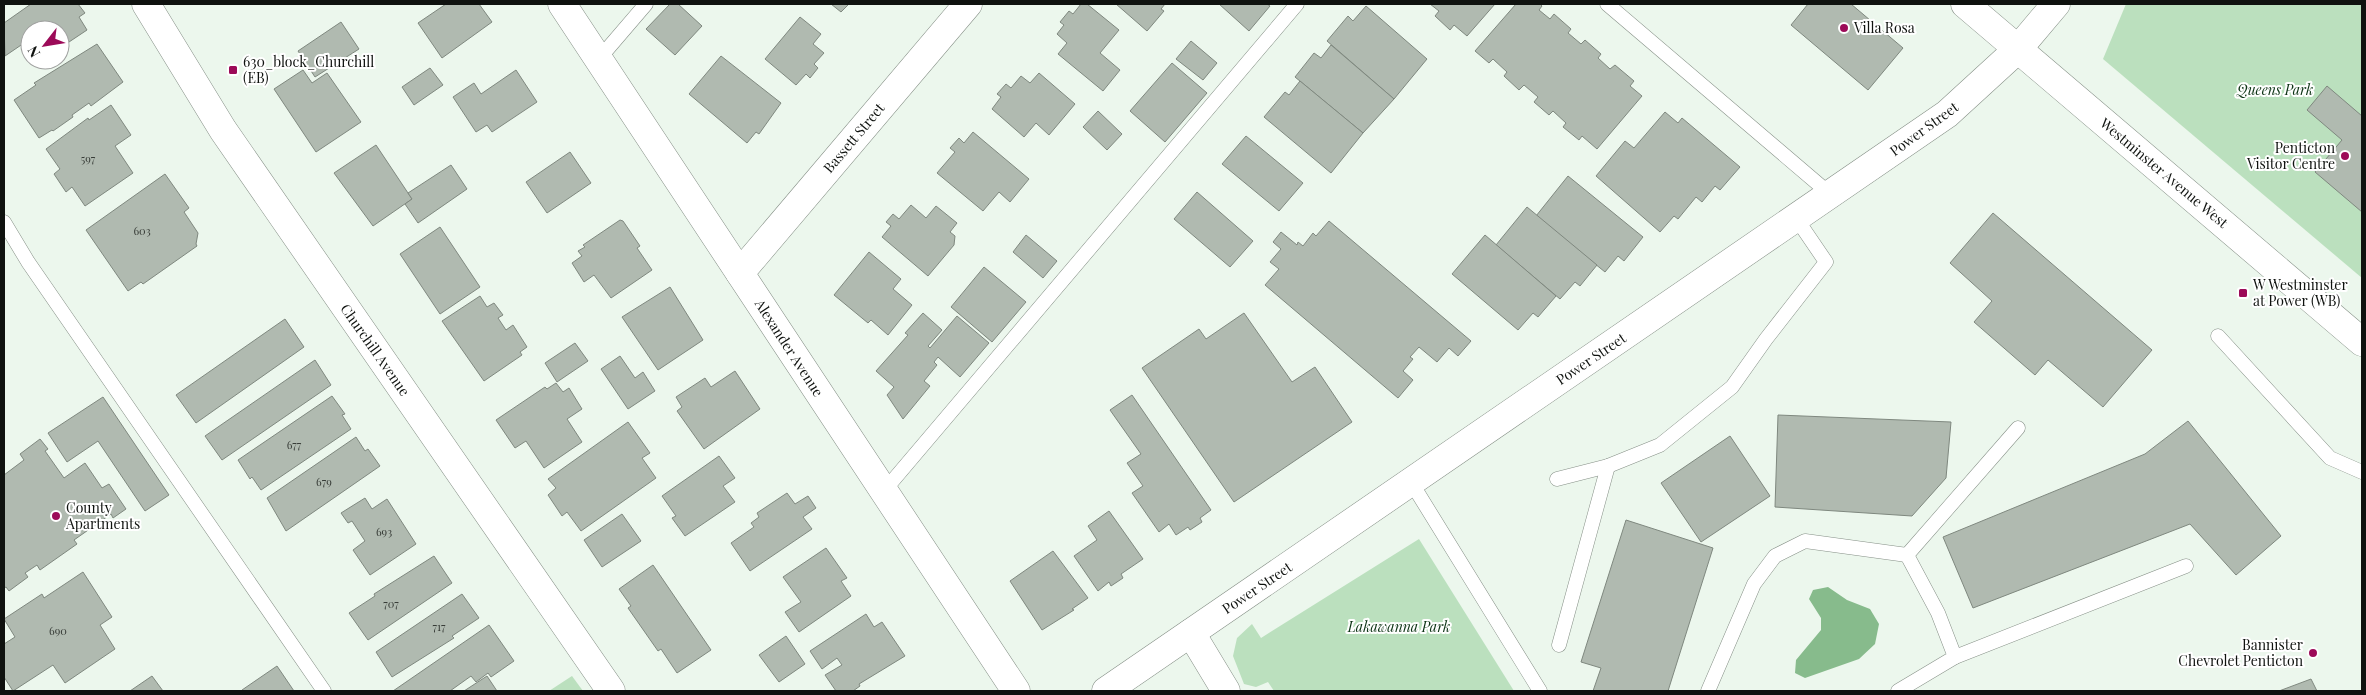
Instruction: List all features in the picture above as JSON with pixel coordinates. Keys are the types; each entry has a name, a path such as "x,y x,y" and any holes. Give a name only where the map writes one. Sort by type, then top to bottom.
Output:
{"street":[{"name":"Churchill Avenue","path":"146,4 222,130 611,691"},
{"name":"Alexander Avenue","path":"562,4 1016,691"},
{"name":"Bassett Street","path":"740,273 968,4"},
{"name":"Westminster Avenue West","path":"1965,4 2362,342"},
{"name":"Power Street","path":"1106,691 1947,114 2018,49 2056,4"},
{"path":"1191,633 1226,691"}],"lane":[{"path":"598,60 646,4"},
{"path":"884,491 1298,4"},
{"path":"1606,4 1830,194"},
{"path":"1557,479 1608,466 1660,445 1732,387 1766,339 1810,287 1826,262 1796,218"},
{"path":"4,222 28,262 324,691"},
{"path":"2218,336 2330,458 2362,472"},
{"path":"1907,555 2018,428"},
{"path":"1559,645 1608,466"},
{"path":"1411,482 1540,691"},
{"path":"1708,691 1754,584 1775,556 1805,541 1907,555"},
{"path":"1907,555 1938,613 1955,658"},
{"path":"1898,691 1955,658 2186,566"}],"green space":[{"name":"Queens Park","path":"2126,4 2362,4 2362,278 2103,59"},
{"name":"Lakawanna Park","path":"1419,539 1514,691 1274,691 1268,682 1256,687 1244,684 1233,656 1237,638 1252,624 1261,638"},
{"path":"572,676 583,691 549,691"}],"shaded area":[{"path":"1828,587 1847,600 1870,609 1879,624 1875,644 1859,659 1805,678 1795,673 1796,660 1821,630 1821,618 1809,599 1813,590"}],"building":[{"path":"31,4 78,4 85,13 79,17 87,30 70,41 70,20 20,20 20,46 5,56 4,23"},
{"path":"446,4 479,4 492,22 442,58 418,23"},
{"path":"670,4 678,4 702,26 675,55 646,29"},
{"path":"831,4 849,4 841,12"},
{"path":"1081,4 1087,4 1119,30 1100,53 1120,70 1103,91 1058,54 1067,43 1057,34 1064,25 1060,22 1069,11 1073,14"},
{"path":"1116,4 1165,4 1161,9 1164,11 1147,31"},
{"path":"1219,4 1267,4 1270,6 1249,31"},
{"path":"1430,4 1495,4 1467,36 1454,25 1450,30 1435,16 1439,11"},
{"path":"1516,4 1540,4 1542,6 1539,10 1550,19 1554,14 1571,29 1568,33 1581,44 1585,40 1601,54 1598,58 1610,69 1615,65 1634,81 1630,86 1642,96 1597,149 1582,136 1579,140 1563,127 1566,123 1553,111 1549,115 1534,102 1538,97 1524,85 1519,90 1504,76 1507,72 1493,59 1489,63 1475,51"},
{"path":"1808,4 1851,4 1903,48 1868,90 1791,25"},
{"path":"1366,6 1427,59 1394,99 1327,41 1348,16 1353,21"},
{"path":"800,17 821,34 813,44 824,53 814,64 818,68 810,78 806,74 796,85 765,59"},
{"path":"341,22 359,49 315,77 298,51"},
{"path":"1191,41 1217,63 1203,80 1176,59"},
{"path":"97,44 123,82 91,106 89,103 53,131 39,138 14,100 36,85 34,83 55,70 70,70 70,61"},
{"path":"1331,45 1394,99 1363,133 1295,77 1314,53 1321,58"},
{"path":"721,56 781,103 759,134 756,132 747,143 689,94"},
{"path":"1172,63 1207,93 1165,142 1130,111"},
{"path":"430,68 443,85 414,105 402,87"},
{"path":"303,70 312,83 327,73 361,122 316,152 274,89"},
{"path":"516,70 537,102 492,132 487,125 476,132 453,97 474,83 481,94"},
{"path":"1039,73 1075,104 1049,135 1036,123 1024,137 992,109 1001,97 997,94 1006,84 1011,88 1021,76 1030,83"},
{"path":"1300,81 1363,133 1331,173 1264,117 1285,92 1289,95"},
{"name":"Penticton Visitor Centre","path":"2327,86 2362,116 2362,212 2315,172 2342,140 2307,110"},
{"path":"111,105 131,135 115,146 133,173 85,206 72,187 66,192 54,174 60,169 46,149 88,118 89,120"},
{"path":"1098,111 1122,134 1107,150 1083,127"},
{"path":"1665,112 1678,123 1682,118 1740,167 1720,190 1715,186 1702,202 1696,197 1678,219 1674,216 1660,232 1596,176 1625,141 1634,148"},
{"path":"973,132 1029,179 1010,202 999,192 983,211 937,173 955,152 950,148 959,138 964,143"},
{"path":"1246,136 1303,183 1279,211 1222,164"},
{"path":"376,145 412,199 373,226 334,173"},
{"path":"570,152 591,183 547,213 526,182"},
{"path":"451,165 467,189 418,223 405,204 412,199 408,193"},
{"path":"165,174 189,208 184,212 198,233 197,246 143,284 141,282 128,291 86,230"},
{"path":"1568,176 1643,237 1624,261 1618,256 1605,272 1536,216"},
{"path":"1197,192 1253,241 1230,267 1174,219"},
{"path":"911,205 926,218 936,206 957,223 950,232 955,236 954,245 928,276 882,237 891,226 886,222 893,214 899,219"},
{"path":"1527,207 1597,265 1580,286 1575,282 1560,299 1496,245"},
{"path":"1993,213 2152,350 2103,407 2048,360 2035,375 1974,322 1992,301 1950,263"},
{"path":"620,220 623,221 640,246 637,248 652,270 611,298 594,275 584,282 572,263 582,256 578,251 585,247 583,245"},
{"path":"1329,221 1471,341 1458,356 1449,348 1437,362 1419,347 1410,357 1413,359 1403,371 1413,380 1398,398 1265,285 1279,269 1270,262 1281,249 1273,242 1281,232 1297,245 1298,242 1303,246 1313,233 1316,236"},
{"path":"440,227 480,287 440,314 400,254"},
{"path":"1026,235 1057,261 1043,278 1013,252"},
{"path":"1485,235 1556,296 1538,317 1533,313 1518,330 1452,274"},
{"path":"869,252 901,279 893,289 912,305 888,335 871,320 868,323 834,295"},
{"path":"984,267 1026,302 992,342 951,307"},
{"path":"670,287 703,340 658,370 622,317"},
{"path":"480,296 487,307 494,303 503,315 498,318 506,330 513,325 527,347 520,352 522,355 484,381 442,321"},
{"path":"923,313 942,330 928,346 930,348 957,316 989,343 960,377 938,357 934,362 937,365 924,381 930,386 903,419 887,395 894,387 876,371 908,335 905,333"},
{"path":"1244,313 1292,382 1315,367 1352,422 1234,502 1142,368 1199,329 1206,339"},
{"path":"285,319 304,347 196,423 176,395"},
{"path":"575,343 588,361 557,382 545,363"},
{"path":"620,356 635,378 643,372 655,391 628,409 601,369"},
{"path":"315,360 331,385 222,460 205,436"},
{"path":"735,371 760,409 704,449 677,411 682,407 676,397 705,378 711,387"},
{"path":"556,383 563,392 569,388 582,409 567,419 582,442 544,468 526,441 515,448 496,420 545,387 547,389"},
{"path":"1132,395 1211,510 1200,518 1202,522 1190,530 1188,527 1176,535 1169,524 1159,532 1132,493 1143,486 1127,463 1141,454 1110,410"},
{"path":"332,396 345,414 342,415 351,429 261,490 252,477 250,479 238,460"},
{"path":"103,397 169,495 145,511 98,441 67,462 48,433"},
{"path":"1778,415 1951,422 1946,478 1912,516 1775,507"},
{"path":"2188,421 2281,536 2236,575 2190,524 1973,608 1943,537 2145,454"},
{"path":"628,422 650,453 642,458 656,478 581,531 567,512 562,516 548,495 556,488 548,479"},
{"path":"1730,436 1770,496 1701,542 1661,483"},
{"path":"356,437 365,451 368,449 380,466 286,531 267,498"},
{"name":"County Apartments","path":"40,439 48,449 45,451 64,478 85,463 102,488 109,484 126,509 113,518 111,514 74,540 77,544 40,570 37,565 25,573 28,577 9,591 6,587 4,588 4,475 24,460 20,454"},
{"path":"719,456 735,478 723,486 735,502 685,536 672,518 676,516 662,496"},
{"path":"787,493 795,504 808,496 816,508 803,517 812,529 750,571 731,543 754,527 751,523 759,517 757,513"},
{"path":"365,498 372,509 387,499 416,544 370,575 353,550 365,541 352,521 348,523 341,513"},
{"path":"1109,511 1143,559 1121,574 1123,578 1111,586 1109,582 1098,591 1074,556 1097,540 1088,526"},
{"path":"622,514 641,541 602,567 584,540"},
{"path":"1626,520 1713,548 1668,691 1593,691 1601,668 1581,662"},
{"path":"826,548 847,578 841,581 851,596 799,632 785,612 801,602 783,577"},
{"path":"1053,551 1088,598 1072,609 1074,610 1042,630 1010,581"},
{"path":"434,556 452,583 368,640 349,613 375,596 374,594"},
{"path":"653,565 711,650 677,673 661,649 658,651 628,608 631,606 619,589"},
{"path":"83,572 112,617 100,625 115,649 65,683 53,665 13,691 4,677 4,644 15,637 4,619 42,594 44,598"},
{"path":"462,594 479,618 452,636 454,638 392,677 376,652"},
{"path":"866,614 874,627 882,622 905,656 859,684 860,686 853,691 836,691 825,675 842,665 837,658 822,669 810,651"},
{"path":"489,625 514,661 491,677 488,673 476,682 471,676 450,691 393,691"},
{"path":"786,636 805,664 779,682 759,655"},
{"path":"277,666 294,691 242,690"},
{"path":"152,676 163,691 130,691"},
{"path":"487,676 497,691 464,691"},
{"path":"2311,679 2317,691 2279,691"}],"place":[{"name":"Villa Rosa","path":"1844,28"},
{"name":"630_block_Churchill (EB)","path":"233,70"},
{"name":"Penticton Visitor Centre","path":"2345,156"},
{"name":"W Westminster at Power (WB)","path":"2243,293"},
{"name":"County Apartments","path":"56,516"},
{"name":"Bannister Chevrolet Penticton","path":"2313,653"}]}
